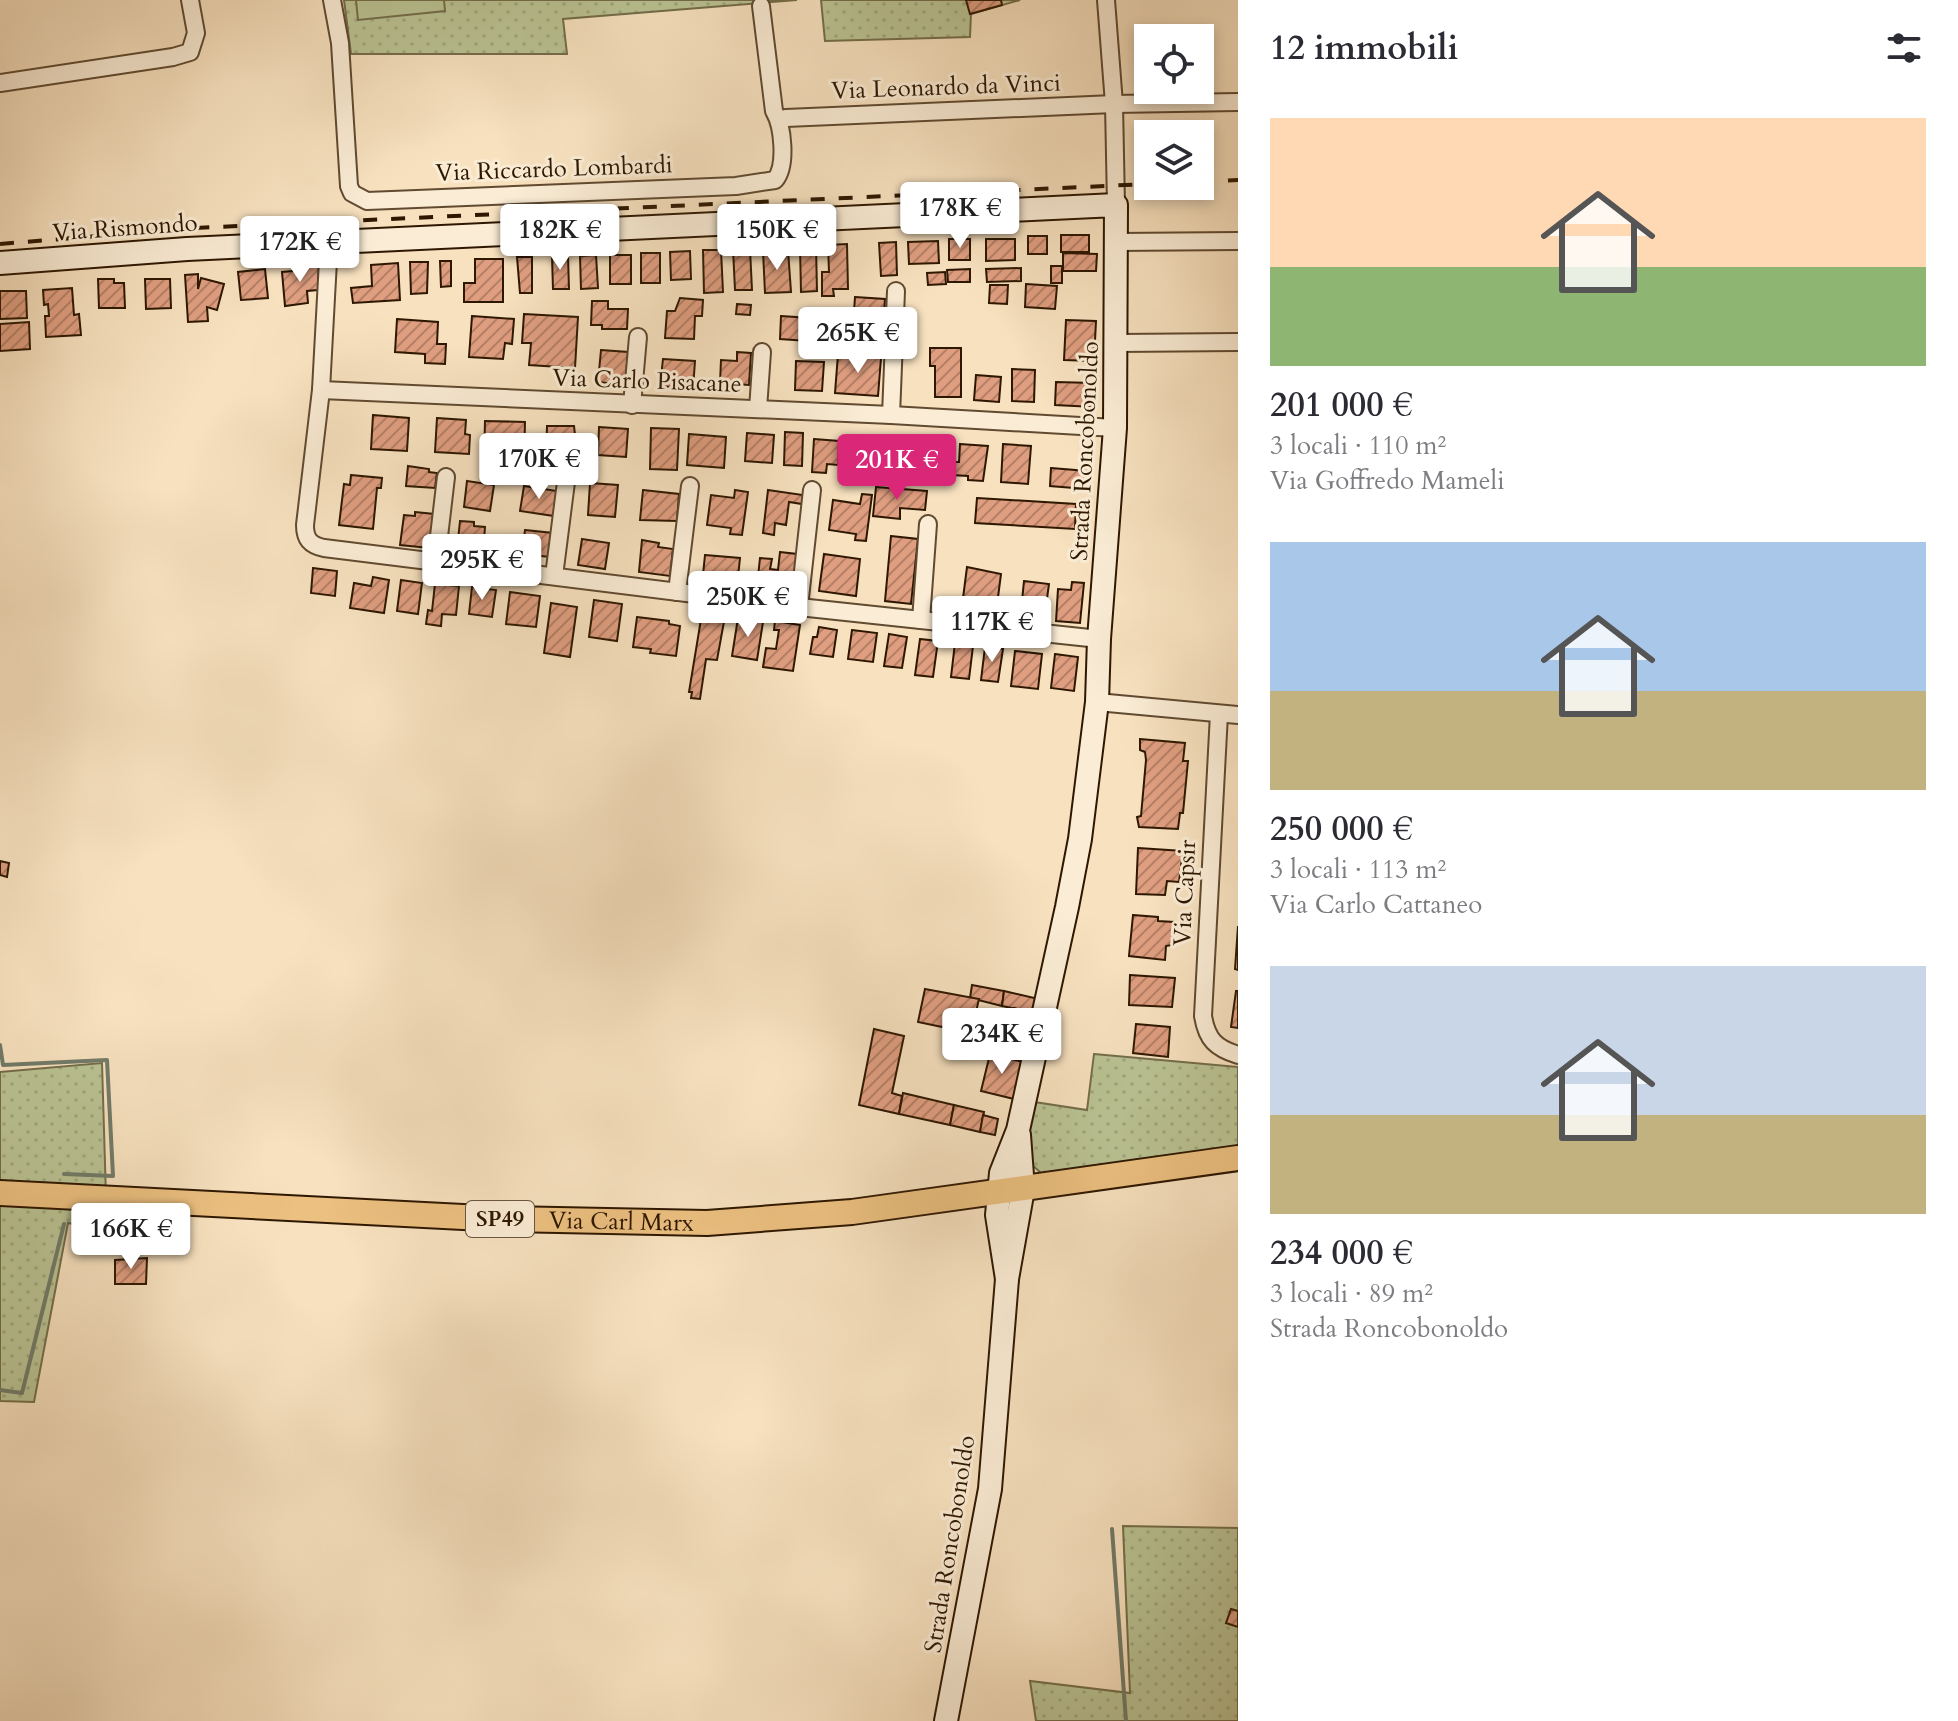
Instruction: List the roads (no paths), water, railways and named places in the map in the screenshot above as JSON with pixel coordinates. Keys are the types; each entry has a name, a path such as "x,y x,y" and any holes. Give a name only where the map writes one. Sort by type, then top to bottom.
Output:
{"main road":[{"name":"Via Carl Marx","path":"0,1193 502,1219 707,1223 852,1212 1238,1158"}],"street":[{"path":"0,83 190,52 196,33 190,0"},
{"name":"Via Riccardo Lombardi","path":"332,0 340,43 349,186 359,199 398,200 775,180 783,166 780,121 774,111 761,6"},
{"name":"Strada Roncobonoldo","path":"946,1721 990,1489 1007,1279 997,1215 1011,1191 1001,1173 1018,1130 1080,839 1097,702 1115,428 1117,343 1114,104 1106,0"},
{"name":"Via Leonardo da Vinci","path":"780,121 786,118 1114,104 1238,102"},
{"name":"Via Rismondo","path":"0,263 329,242 1116,205"},
{"path":"1116,242 1238,241"},
{"path":"329,242 321,390 305,525 309,541 324,548 677,592 1099,639"},
{"path":"891,415 896,291"},
{"path":"632,405 638,337"},
{"path":"1117,343 1238,342"},
{"path":"758,409 762,352"},
{"name":"Via Carlo Pisacane","path":"321,390 1115,428"},
{"path":"436,562 446,477"},
{"path":"554,576 566,482"},
{"path":"677,592 690,486"},
{"path":"799,607 812,490"},
{"path":"921,620 928,524"},
{"path":"1097,702 1238,715"},
{"name":"Via Capsir","path":"1219,714 1203,1016 1209,1040 1215,1046 1238,1055"}],"waterway":[{"path":"0,1045 3,1065 107,1060 113,1176 64,1174"},
{"path":"0,1390 22,1393 64,1224"},
{"path":"1112,1529 1126,1721"}],"railway":[{"path":"1214,181 1238,180"},
{"path":"0,244 195,228 1134,185"}]}
